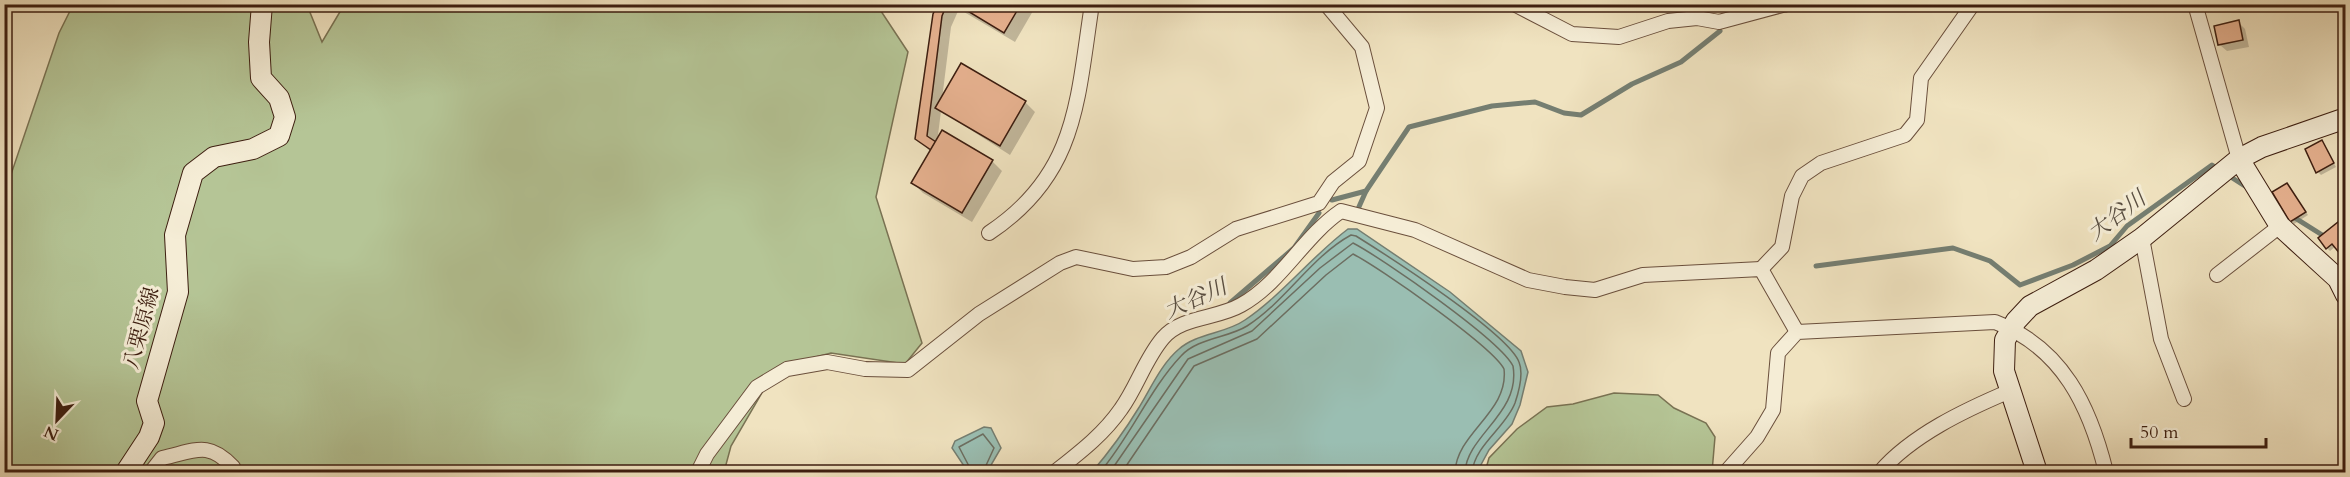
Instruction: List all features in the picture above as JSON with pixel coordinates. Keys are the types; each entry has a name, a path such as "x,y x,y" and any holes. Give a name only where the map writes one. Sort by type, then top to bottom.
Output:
{"street":[{"name":"八栗原線","path":"126,472 154,423 147,401 178,292 176,235 193,173 214,157 253,149 279,136 285,117 279,98 261,78 259,42 262,4"},
{"path":"989,233 1015,216 1041,188 1061,152 1074,117 1092,4"},
{"path":"1319,203 1333,182 1359,161 1377,108 1362,47 1326,4"},
{"path":"1514,4 1572,34 1619,37 1668,21 1697,18 1719,22 1786,4"},
{"path":"1736,18 1750,4"},
{"path":"698,472 707,454 757,387 787,369 827,362 865,369 908,370 979,314 1060,263 1076,256 1132,269 1166,267 1191,257 1236,229 1319,203 1415,230 1528,280 1566,287 1595,290 1643,275 1761,269 1782,247 1792,196 1802,176 1821,163 1905,135 1917,120 1921,78 1973,4"},
{"path":"2195,4 2239,159 2277,220 2338,279 2346,296"},
{"path":"2037,472 2004,371 2006,340 2012,328 2030,306 2096,270 2142,238 2239,159 2262,147 2346,118"},
{"path":"1055,472 1101,435 1122,408 1164,337 1181,324 1214,317 1244,304 1282,271 1324,223 1341,211"},
{"path":"2217,275 2277,220"},
{"path":"2142,238 2161,339 2184,399"},
{"path":"1761,269 1797,332"},
{"path":"1726,472 1757,437 1773,410 1778,353 1797,332 1995,322 2012,328 2037,346 2079,393 2096,433 2106,472"},
{"path":"1880,472 1895,455 1920,439 1985,401 2010,391"},
{"path":"151,472 162,458 207,448 220,453 233,466 231,472"}],"green space":[{"path":"73,5 307,5 322,42 344,5 877,5 908,52 876,197 922,343 905,364 831,353 777,367 731,446 724,472 5,472 4,195 59,33"},
{"path":"1614,393 1658,395 1674,408 1706,423 1715,437 1712,472 1485,472 1489,458 1517,429 1547,407 1573,404"}],"water":[{"path":"1348,229 1357,229 1450,292 1521,351 1528,372 1520,405 1512,424 1489,450 1477,472 1092,472 1122,434 1161,370 1179,349 1194,340 1245,320 1272,299"},
{"path":"984,427 991,428 1001,448 987,472 968,472 952,448 955,441"}],"building":[{"path":"938,4 947,4 942,16 927,136 936,142 931,150 915,139 933,14"},
{"path":"956,4 1021,4 1004,33"},
{"path":"2239,20 2243,40 2218,45 2214,26"},
{"path":"961,63 1026,101 1000,146 935,108"},
{"path":"942,130 993,160 962,213 911,183"},
{"path":"2322,140 2334,163 2316,173 2305,149"},
{"path":"2287,183 2306,212 2290,222 2272,192"},
{"path":"2338,222 2342,226 2346,223 2346,251 2341,255 2332,244 2326,249 2318,238"}],"waterway":[{"path":"1786,10 1805,4"},
{"path":"1332,200 1366,191 1409,127 1492,106 1535,102 1564,113 1581,115 1632,84 1681,62 1720,31"},
{"name":"大谷川","path":"1816,266 1953,248 1990,261 2020,285 2073,265 2110,246 2127,226 2212,165 2248,188"},
{"path":"1358,209 1366,191"},
{"name":"大谷川","path":"2276,206 2327,238"},
{"name":"大谷川","path":"1230,303 1294,248 1319,213"}]}
